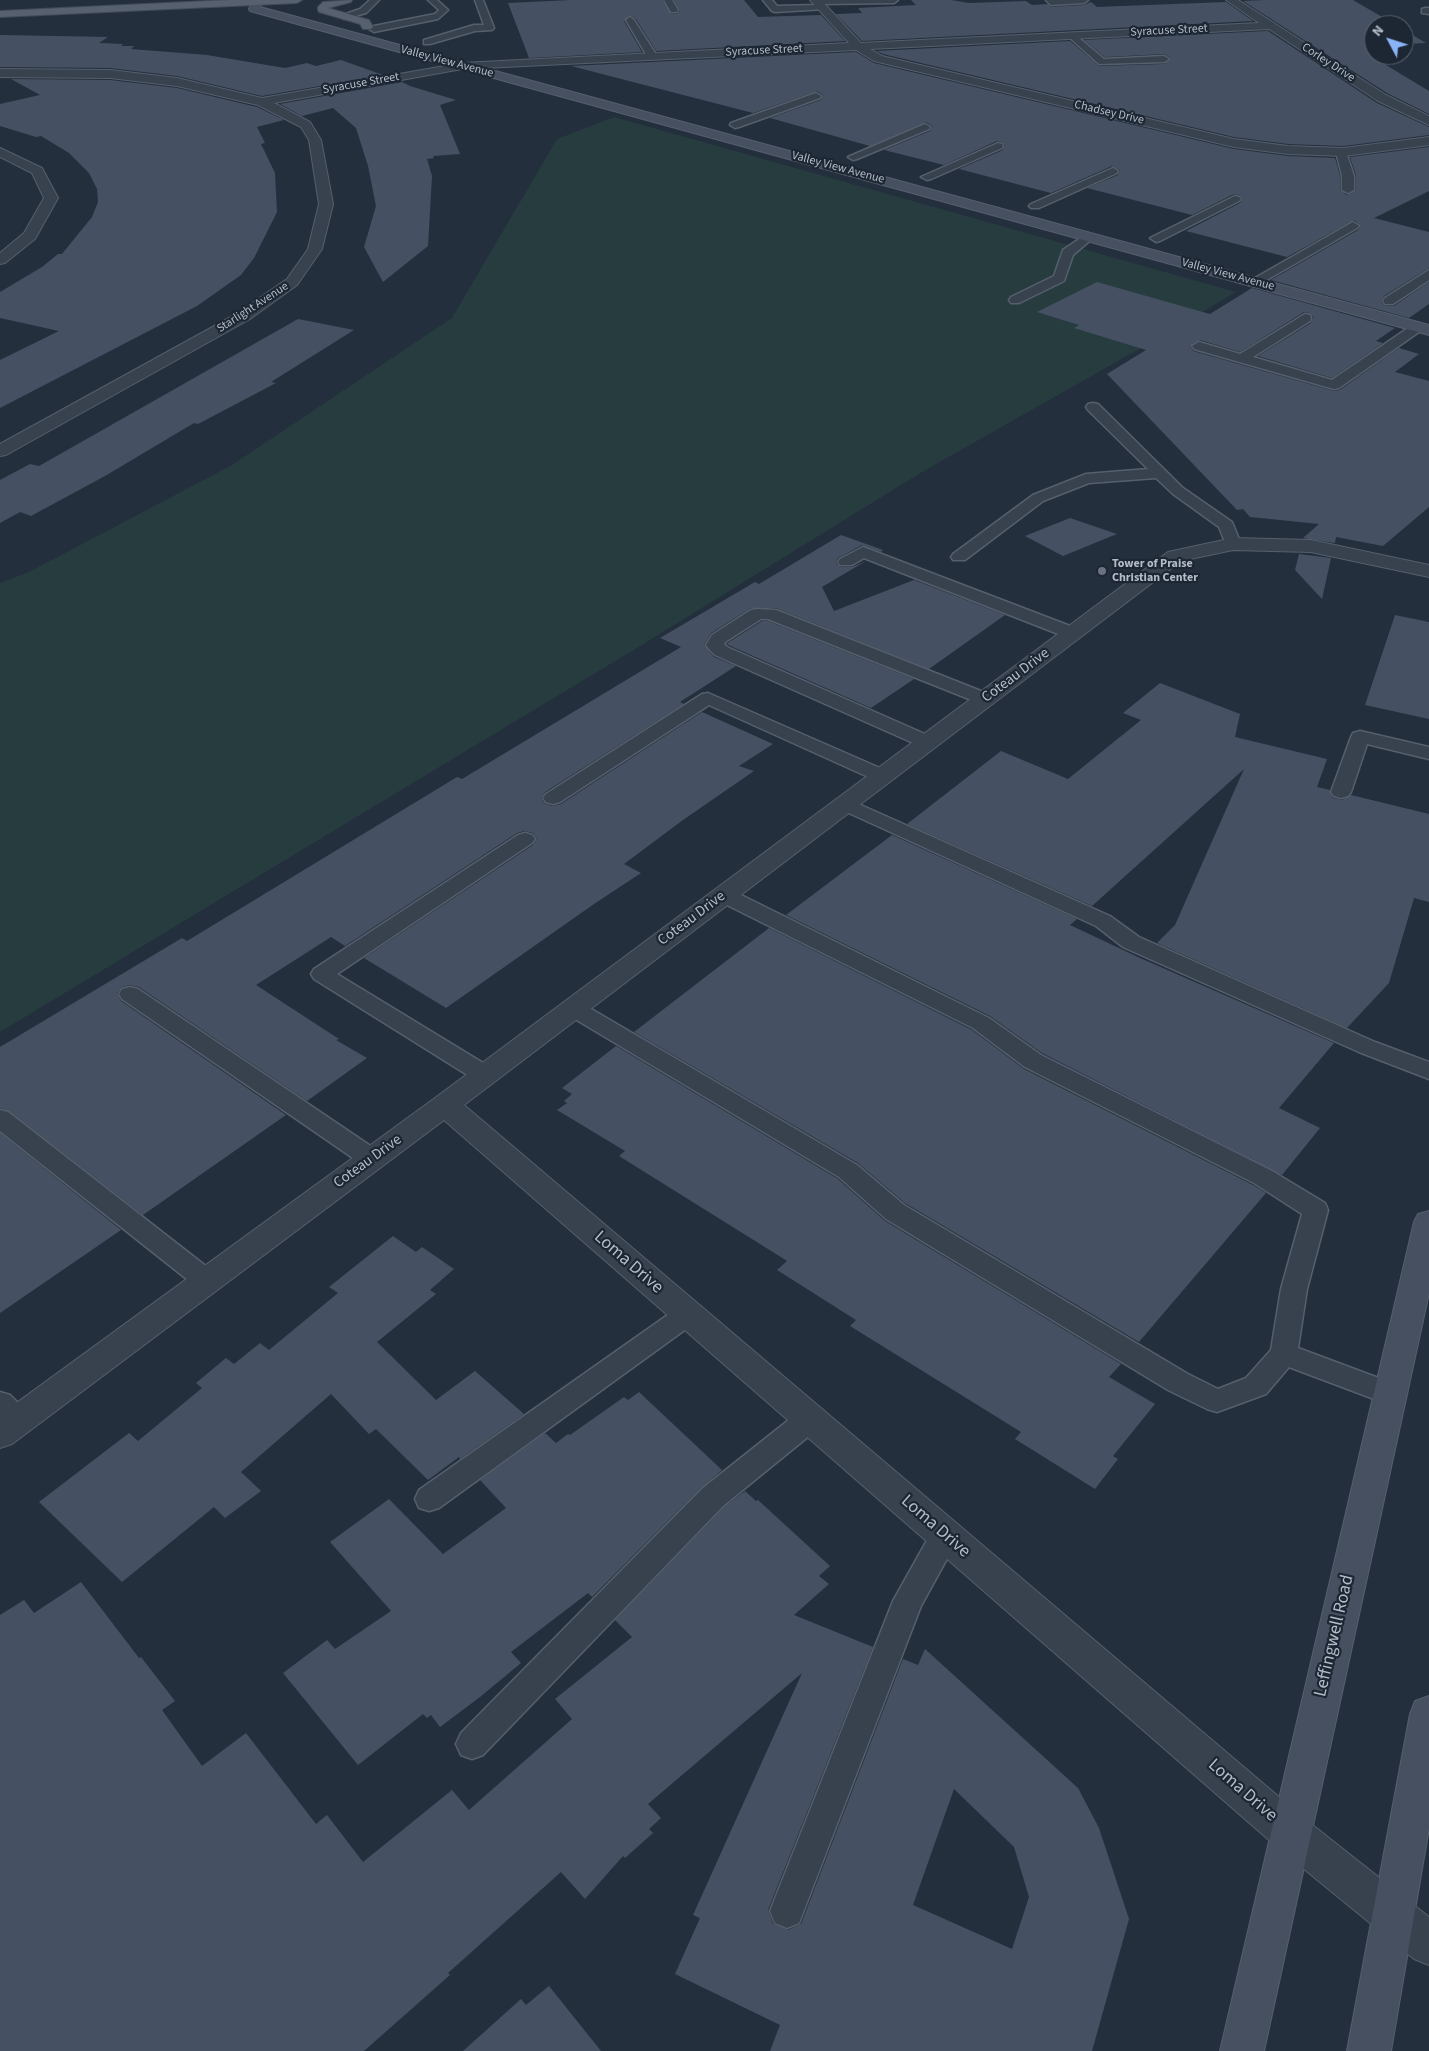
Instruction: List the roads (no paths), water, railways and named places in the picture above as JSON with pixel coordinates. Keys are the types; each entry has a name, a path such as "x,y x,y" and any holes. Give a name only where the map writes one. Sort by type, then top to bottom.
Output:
{"main road":[{"path":"0,5 106,0"},
{"path":"0,14 297,0"},
{"path":"347,0 327,4 322,8 326,12 365,22 370,28"},
{"name":"Valley View Avenue","path":"401,35 256,1 254,9 1424,328"},
{"name":"Valley View Avenue","path":"423,41 445,47"},
{"name":"Valley View Avenue","path":"471,54 543,73"},
{"path":"731,124 762,132"},
{"name":"Valley View Avenue","path":"849,155 872,162"},
{"path":"923,175 945,181"},
{"path":"1031,204 1054,211"},
{"name":"Valley View Avenue","path":"1151,237 1174,243"},
{"name":"Valley View Avenue","path":"1256,265 1294,275"},
{"path":"1384,300 1405,305"},
{"name":"Leffingwell Road","path":"1242,2051 1429,1222"},
{"path":"1369,2051 1429,1714"}],"street":[{"name":"Corley Drive","path":"1231,0 1382,98 1429,120"},
{"name":"Chadsey Drive","path":"818,3 859,47 878,59 1234,142 1288,150 1341,152 1429,141"},
{"name":"Syracuse Street","path":"262,102 462,66 1270,26"},
{"name":"Starlight Avenue","path":"0,73 110,74 177,82 262,102 306,125 315,140 326,204 315,249 292,282 244,316 0,451"},
{"path":"0,152 37,171 50,198 30,236 0,260"},
{"name":"Coteau Drive","path":"6,1420 207,1281 445,1105 1175,556 1232,544 1311,546 1429,571"},
{"name":"Loma Drive","path":"445,1105 1291,1833 1393,1917 1429,1944"}],"lane":[{"path":"344,16 362,11 375,0"},
{"path":"370,28 438,16 444,10 432,0"},
{"path":"423,41 474,28 489,28 480,0"},
{"path":"668,0 674,10"},
{"path":"768,0 775,9 818,3 894,0"},
{"path":"1050,0 1084,0"},
{"path":"630,20 652,56"},
{"path":"1073,36 1102,62 1164,59"},
{"path":"731,124 816,96"},
{"path":"849,155 925,127"},
{"path":"923,175 998,146"},
{"path":"1341,152 1348,176 1348,190"},
{"path":"1031,204 1113,170"},
{"path":"1151,237 1235,199"},
{"path":"1254,282 1353,226"},
{"path":"1014,300 1060,278 1067,253 1088,237"},
{"path":"1384,300 1429,274"},
{"path":"1243,358 1305,318"},
{"path":"1199,346 1334,385 1424,328"},
{"path":"1093,407 1178,491 1226,525 1232,544"},
{"path":"958,556 1038,498 1086,479 1160,473"},
{"path":"846,562 863,552 1072,633"},
{"path":"927,742 721,651 715,646 718,639 757,614 770,614 984,699"},
{"path":"553,798 708,698 882,776"},
{"path":"1341,792 1360,737 1429,752"},
{"path":"845,804 1103,921 1131,942 1367,1047 1429,1072"},
{"path":"485,1075 322,974 525,839"},
{"path":"574,1008 848,1171 895,1212 1178,1382 1217,1401 1256,1386 1284,1354 1294,1289 1316,1210 1263,1177 1033,1061 981,1023 724,895"},
{"path":"130,994 372,1159"},
{"path":"0,1118 207,1281"},
{"path":"429,1499 688,1314"},
{"path":"1284,1354 1390,1394"},
{"path":"472,1744 713,1497 810,1419"},
{"path":"787,1911 908,1601 945,1535"}],"place":[{"name":"Tower of Praise Christian Center","path":"1102,571"}]}
